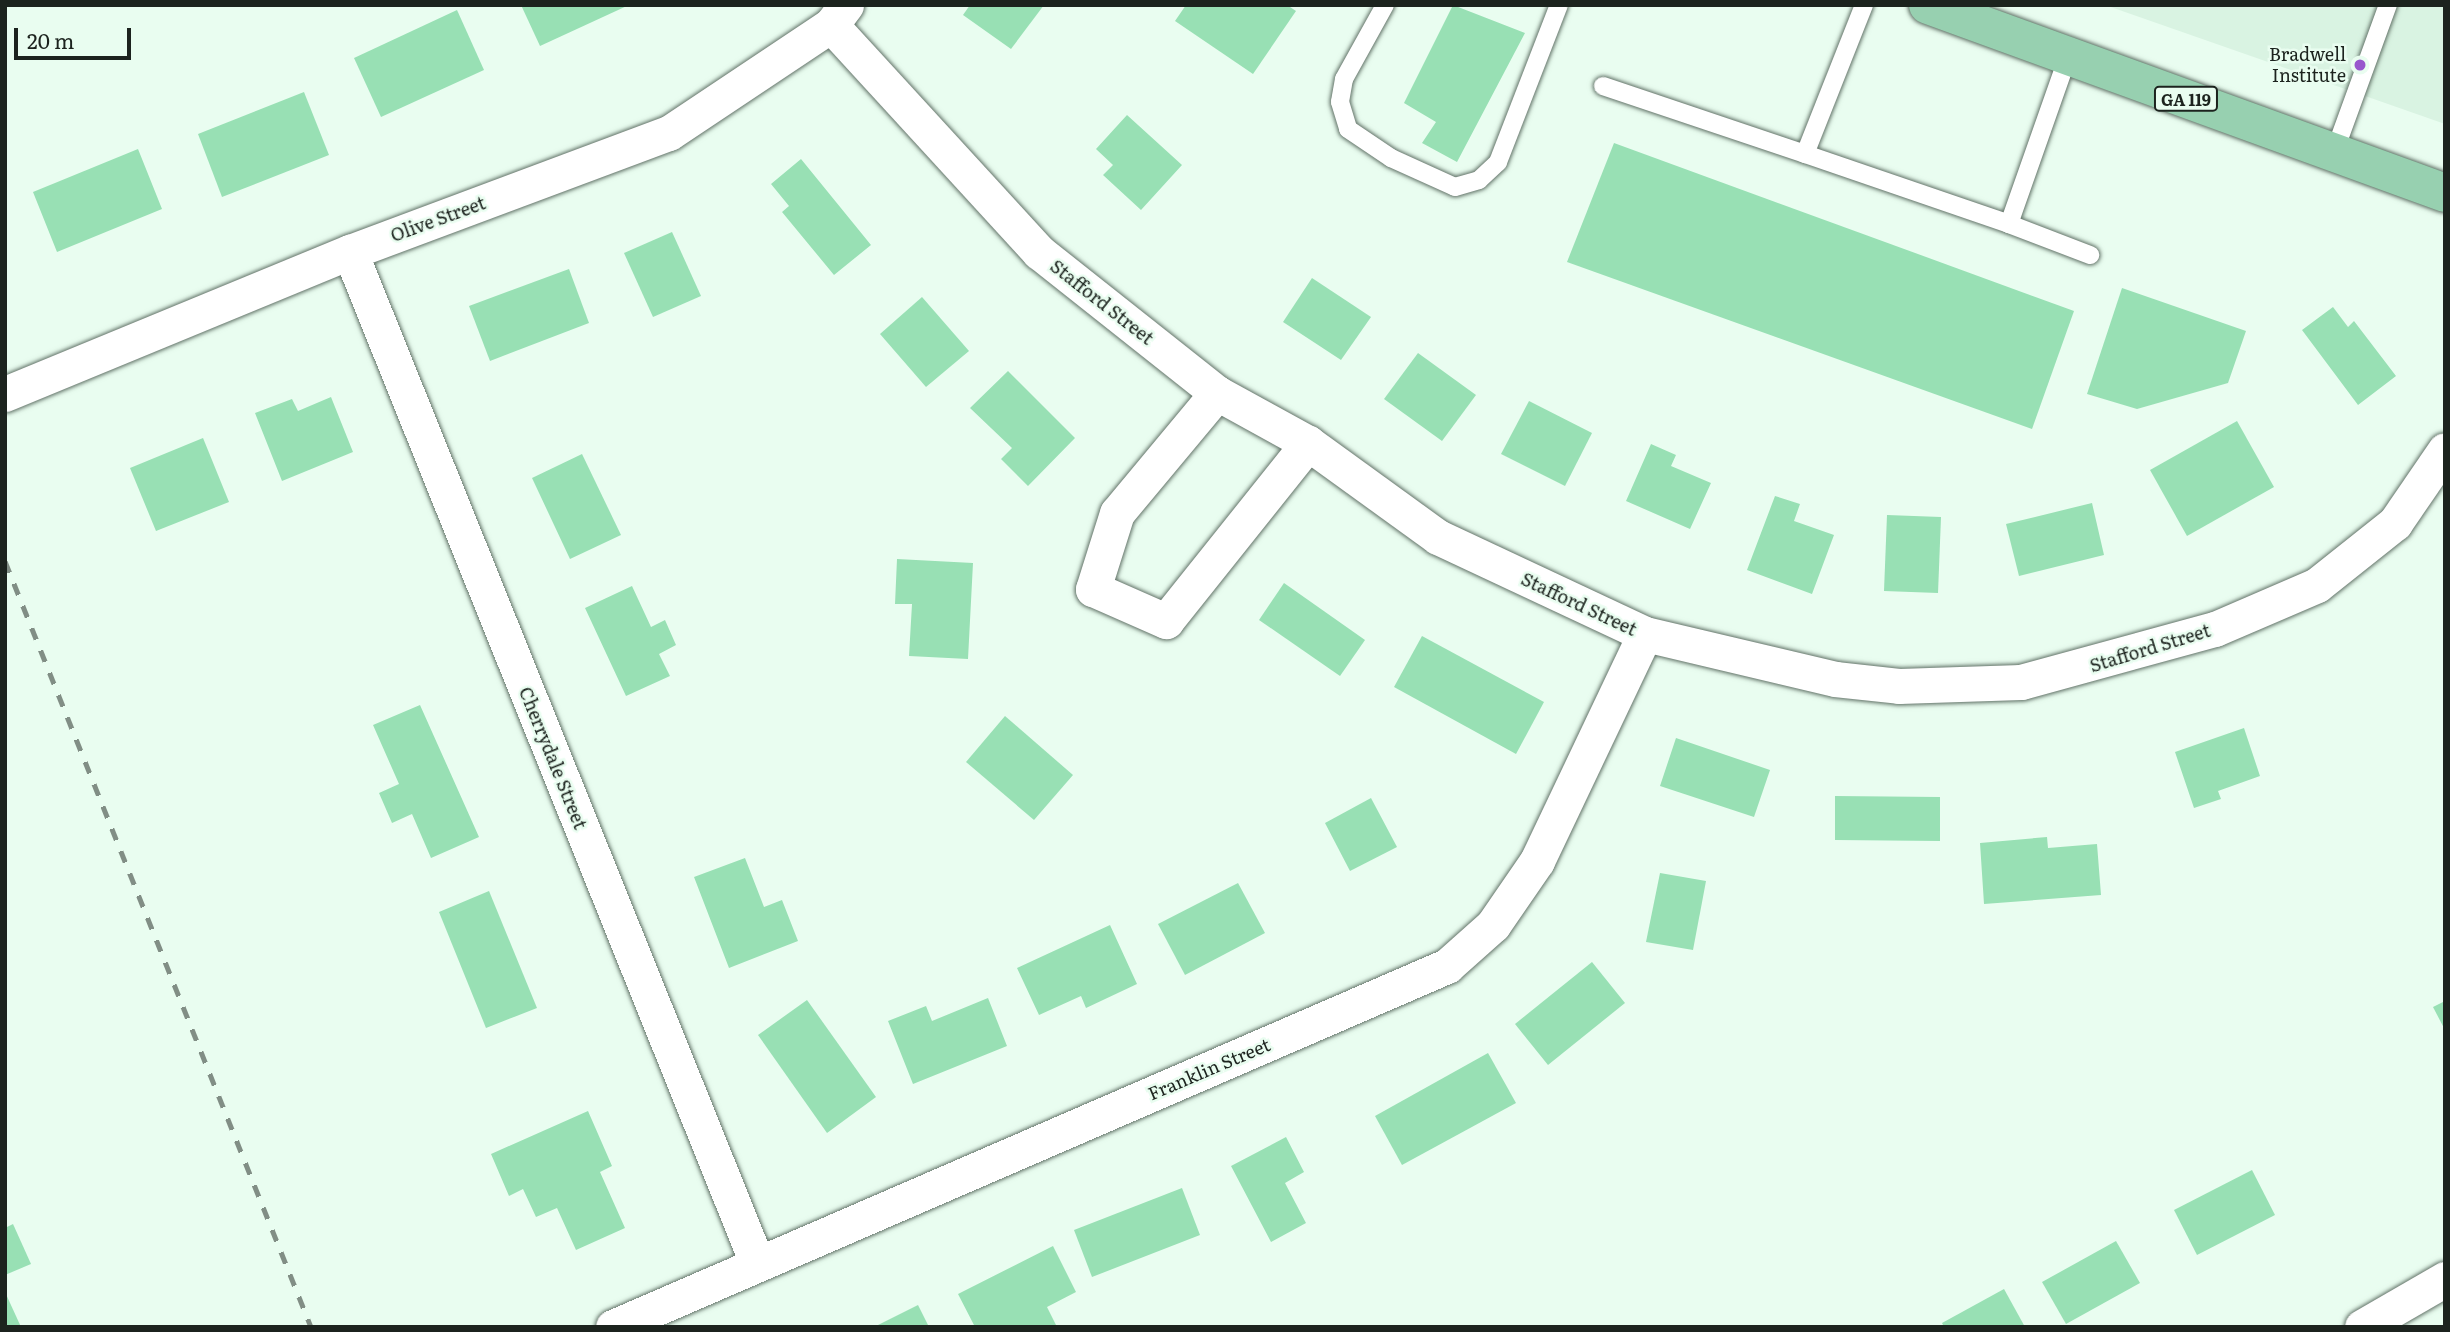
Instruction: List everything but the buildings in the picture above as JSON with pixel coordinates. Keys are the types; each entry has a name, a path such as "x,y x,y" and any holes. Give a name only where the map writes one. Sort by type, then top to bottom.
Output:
{"main road":[{"name":"GA 119","path":"1928,5 2445,193"}],"street":[{"name":"Olive Street","path":"5,394 350,252 669,133 839,15"},
{"name":"Stafford Street","path":"839,15 1039,252 1217,393 1308,443 1438,537 1644,634 1835,679 1957,686 2034,679 2215,629 2317,585 2395,523 2445,450"},
{"name":"Cherrydale Street","path":"350,252 757,1263"},
{"path":"1217,393 1117,513 1093,589 1166,621 1308,443"},
{"name":"Franklin Street","path":"613,1327 1447,966 1493,925 1537,862 1644,634"},
{"path":"2362,1327 2445,1279"}],"lane":[{"path":"1385,5 1345,79 1340,102 1348,129 1391,158 1455,187 1479,180 1498,162 1559,5"},
{"path":"1805,154 1864,5"},
{"path":"2334,153 2388,5"},
{"path":"2009,224 2068,56"},
{"path":"1602,86 2009,224 2091,255"}],"shaded area":[{"name":"Bradwell Institute","path":"2105,5 2445,5 2445,124"}],"railway":[{"path":"5,561 311,1327"}],"place":[{"name":"Bradwell Institute","path":"2360,65"}]}
